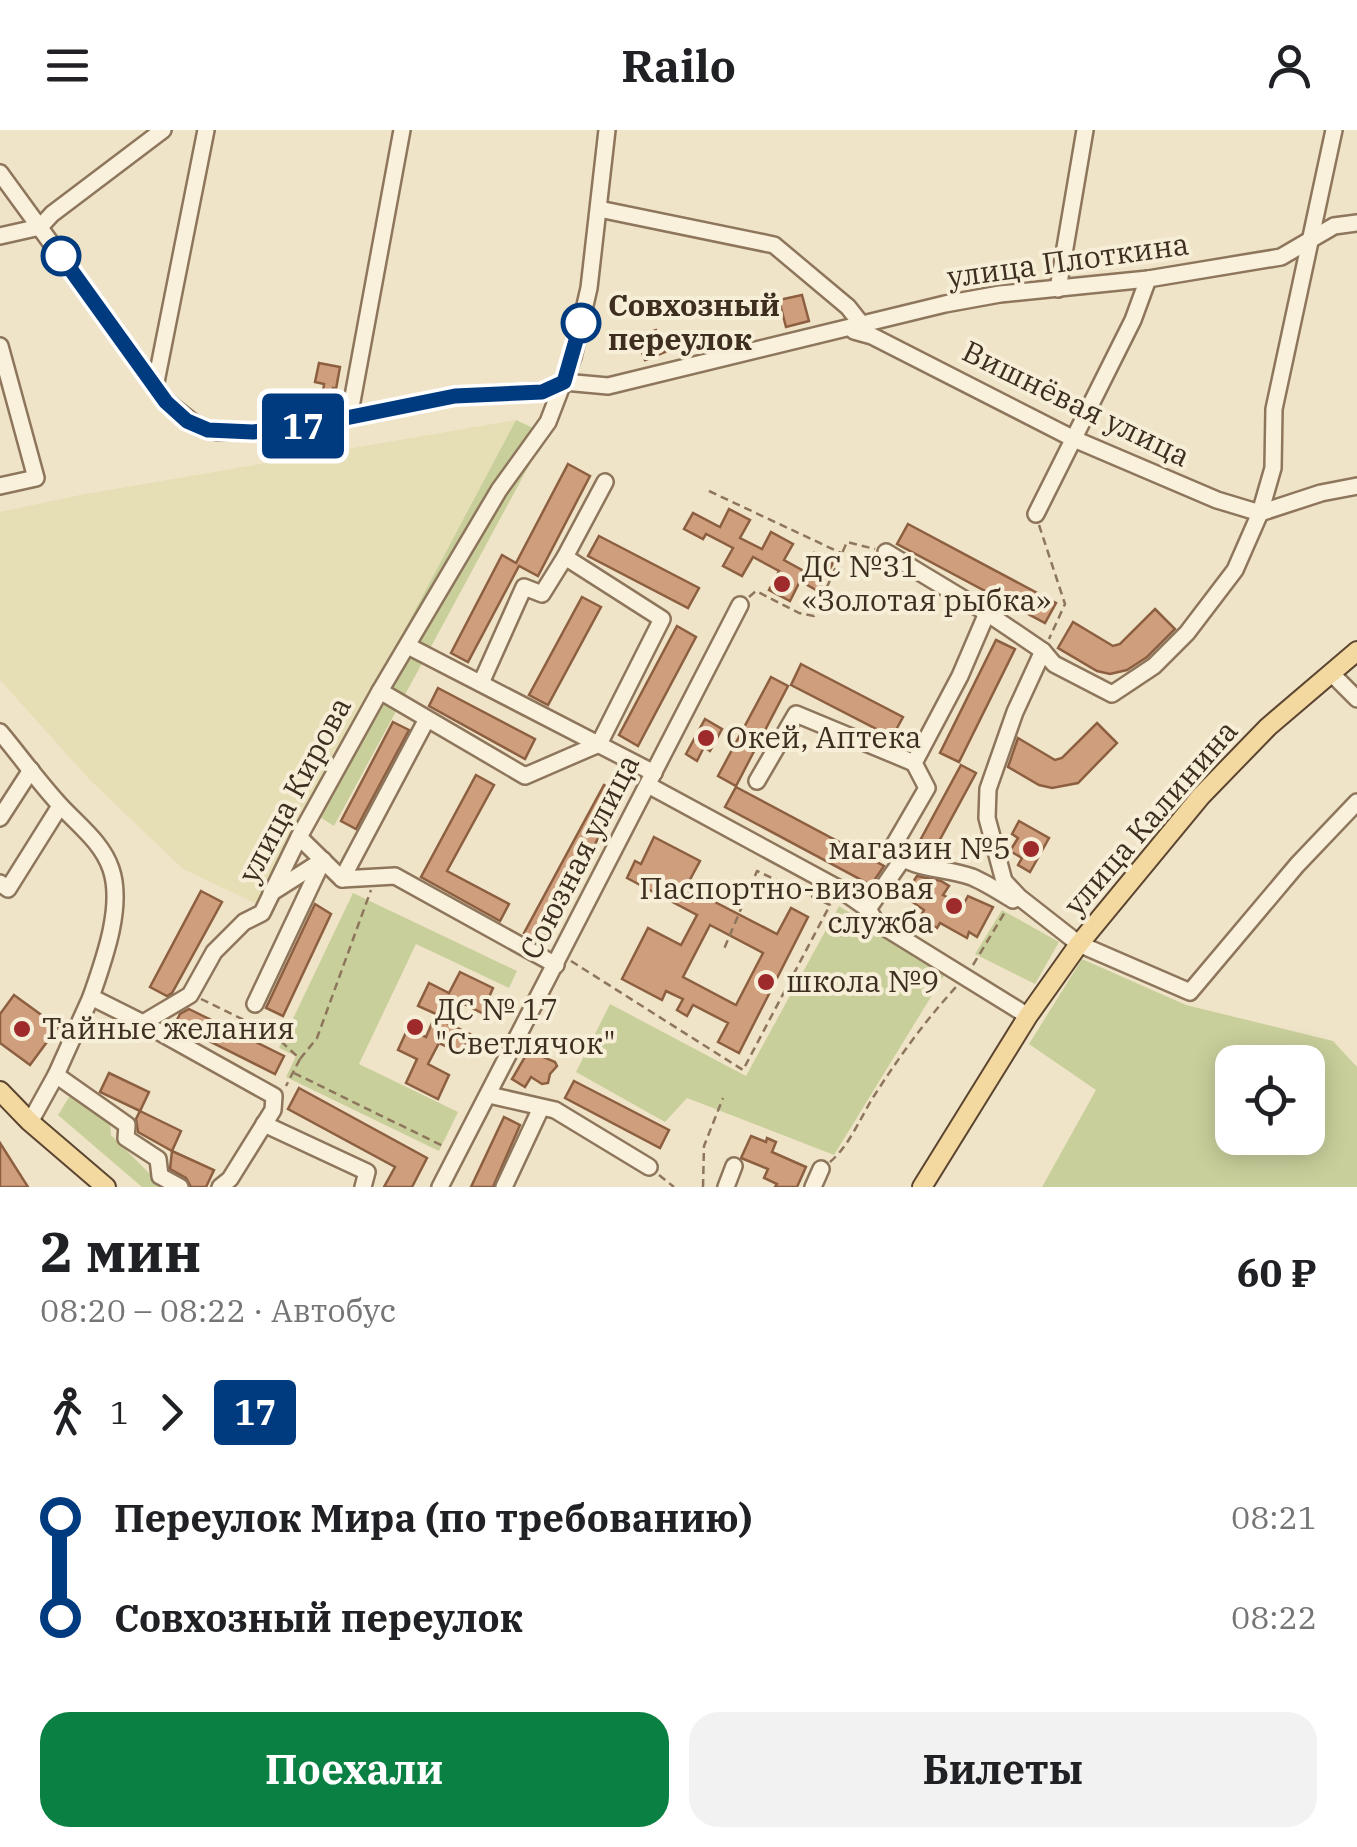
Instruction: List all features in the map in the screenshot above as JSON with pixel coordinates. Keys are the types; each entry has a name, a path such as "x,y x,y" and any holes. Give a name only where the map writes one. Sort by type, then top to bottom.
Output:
{"main road":[{"name":"улица Калинина","path":"922,1187 1028,1016 1079,944 1201,796 1268,727 1357,650"},
{"path":"0,1091 106,1187"}],"street":[{"path":"0,236 40,227 164,130"},
{"path":"155,387 206,130"},
{"path":"349,418 402,130"},
{"path":"564,382 589,288 607,130"},
{"path":"1058,289 1086,130"},
{"path":"886,552 1043,651 1054,664 1112,694 1154,666 1187,632 1235,570 1260,513 1271,478 1274,409 1334,130"},
{"path":"0,173 155,387"},
{"path":"599,209 774,245 848,306 868,331"},
{"name":"улица Плоткина","path":"155,387 180,415 199,428 253,432 349,418 455,396 542,392 564,382 608,386 835,332 868,331 945,304 1281,257 1334,226 1357,223"},
{"path":"1281,257 1296,262 1302,281"},
{"path":"1036,514 1133,320 1148,278"},
{"name":"Вишнёвая улица","path":"868,331 1074,439 1217,500 1260,513"},
{"path":"0,346 36,478 0,486"},
{"name":"улица Кирова","path":"143,1023 190,995 214,952 244,922 262,912 380,691 499,490 548,422 564,382"},
{"path":"481,684 524,586 542,594 605,482"},
{"path":"1260,513 1357,486"},
{"path":"380,691 525,776 599,744 662,619 565,557"},
{"name":"Союзная улица","path":"440,1187 740,605"},
{"path":"914,763 987,614"},
{"path":"408,646 599,744 651,779 838,888 868,909 876,922 1028,1016"},
{"name":"улица Калинина","path":"1043,651 988,789 988,818 1004,882 1018,898 1079,944"},
{"path":"1330,673 1357,699"},
{"path":"757,781 796,714 914,763 927,788 891,850 902,860 928,870 972,877 1049,919"},
{"path":"342,879 427,718"},
{"path":"0,734 93,839 112,870 114,898 109,943 56,1075 30,1122"},
{"path":"0,818 31,770"},
{"path":"1079,944 1190,992 1297,865 1357,802"},
{"path":"0,883 8,889 60,806"},
{"path":"299,837 342,879 395,876 558,960"},
{"path":"271,892 323,860"},
{"path":"255,1004 323,860"},
{"path":"868,909 902,860"},
{"path":"90,997 274,1096 264,1124 232,1184"},
{"path":"56,1075 126,1124 126,1138 158,1159 160,1176 180,1187"},
{"path":"490,1095 555,1110 650,1168"},
{"path":"504,1187 541,1108"},
{"path":"264,1124 366,1172 363,1187"},
{"path":"726,1187 734,1166"},
{"path":"813,1187 821,1169"}],"path":[{"path":"709,491 842,554"},
{"path":"1036,514 1065,604 1043,651"},
{"path":"740,605 756,591 814,616 847,542 886,552"},
{"path":"558,960 743,1070 830,905 758,871 724,949"},
{"path":"273,1103 317,1038 374,879"},
{"path":"821,1169 843,1151 925,1020 966,978 1012,900"},
{"path":"190,995 273,1034 300,1058"},
{"path":"294,1072 458,1153"},
{"path":"703,1187 704,1146 723,1098"},
{"path":"650,1168 674,1187"}],"shaded area":[{"path":"516,420 259,905 183,869 90,780 0,680 0,512"}],"green space":[{"path":"516,420 546,434 334,826 309,810"},
{"path":"353,893 517,971 509,988 416,944 359,1064 458,1112 439,1151 286,1077 296,1056 279,1048"},
{"path":"839,906 945,974 834,1155 687,1098 665,1122 576,1072 610,1004 746,1076"},
{"path":"1002,910 1059,942 1035,984 975,954"},
{"path":"1082,959 1186,1005 1333,1041 1357,1067 1357,1187 1042,1187 1096,1090 1029,1044"},
{"path":"71,1094 110,1121 111,1135 168,1187 142,1187 58,1115"}],"building":[{"path":"802,295 809,321 786,327 779,300"},
{"path":"656,330 665,352 645,360 636,337"},
{"path":"319,363 340,367 332,394 323,392 324,384 315,382"},
{"path":"568,464 590,476 538,576 519,566 468,662 451,653 502,555 516,563"},
{"path":"729,509 750,520 740,538 762,549 771,532 793,544 784,560 804,571 814,553 833,563 818,591 800,581 790,601 769,590 779,571 753,557 742,576 723,566 733,548 706,534 703,539 684,529 693,513 720,527"},
{"path":"908,524 1056,603 1045,623 897,544"},
{"path":"599,536 699,588 688,608 588,556"},
{"path":"582,597 601,607 548,705 529,695"},
{"path":"1155,609 1175,629 1147,657 1127,670 1110,674 1097,671 1058,648 1073,622 1113,646 1120,644"},
{"path":"677,626 696,637 638,746 619,735"},
{"path":"996,640 1015,649 959,762 940,753"},
{"path":"801,664 903,717 892,737 791,685"},
{"path":"771,677 788,686 736,786 718,776"},
{"path":"438,688 535,739 525,759 429,706"},
{"name":"Окей, Аптека","path":"705,719 722,729 710,751 704,747 697,761 686,754"},
{"path":"393,722 409,730 356,829 341,821"},
{"path":"1097,723 1117,743 1078,783 1052,788 1008,767 1018,738 1055,760 1062,758"},
{"path":"961,765 976,773 931,856 916,848"},
{"path":"476,775 494,785 447,871 509,904 500,921 421,877"},
{"path":"604,785 622,794 542,942 524,933"},
{"path":"736,787 884,866 871,885 725,807"},
{"path":"1019,821 1049,838 1030,872 1018,865 1022,858 1010,851 1018,838 1012,834"},
{"path":"654,837 700,861 686,887 777,934 791,908 808,917 739,1053 718,1042 728,1023 693,1005 687,1016 677,1010 683,999 666,991 662,1000 622,979 648,928 681,945 697,915 627,878 635,861 641,864","holes":["710,925 763,953 736,1005 683,977"]},
{"name":"Паспортно-визовая служба","path":"917,876 949,886 943,895 963,905 968,896 993,907 977,937 969,932 967,938 940,923 937,928 920,917 924,910 904,896"},
{"path":"201,891 222,902 167,996 150,987"},
{"path":"315,904 331,914 283,1016 266,1008"},
{"path":"460,972 493,988 482,1013 458,1001 447,1023 470,1034 461,1053 439,1043 428,1064 449,1075 438,1099 406,1083 417,1059 398,1050 408,1028 426,1037 436,1014 418,1006 429,983 449,993"},
{"path":"14,995 58,1027 30,1065 0,1043 0,1014"},
{"path":"189,1009 284,1056 275,1074 175,1024 180,1014"},
{"path":"533,1043 546,1052 543,1057 557,1066 548,1083 531,1077 525,1087 512,1079"},
{"path":"109,1073 149,1092 140,1111 100,1092"},
{"path":"574,1081 669,1130 660,1148 565,1098"},
{"path":"299,1088 427,1158 412,1187 384,1187 395,1167 288,1109"},
{"path":"140,1111 181,1131 172,1151 138,1132 136,1119"},
{"path":"504,1117 520,1125 493,1187 471,1187"},
{"path":"751,1136 776,1142 772,1152 806,1167 797,1187 775,1187 777,1184 764,1178 768,1169 741,1158"},
{"path":"0,1143 28,1187 0,1187"},
{"path":"172,1151 214,1170 206,1187 191,1187 186,1178 170,1169"}],"bus line":[{"name":"17","path":"61,256 166,402 193,425 218,432 306,426 482,392 542,392 564,382 581,323"}],"place":[{"name":"Совхозный переулок","path":"581,323"},
{"name":"ДС №31 «Золотая рыбка»","path":"782,584"},
{"name":"Окей, Аптека","path":"706,738"},
{"name":"магазин №5","path":"1031,849"},
{"name":"Паспортно-визовая служба","path":"954,906"},
{"name":"школа №9","path":"766,982"},
{"name":"ДС № 17 \"Светлячок\"","path":"415,1027"},
{"name":"Тайные желания","path":"22,1029"}]}
